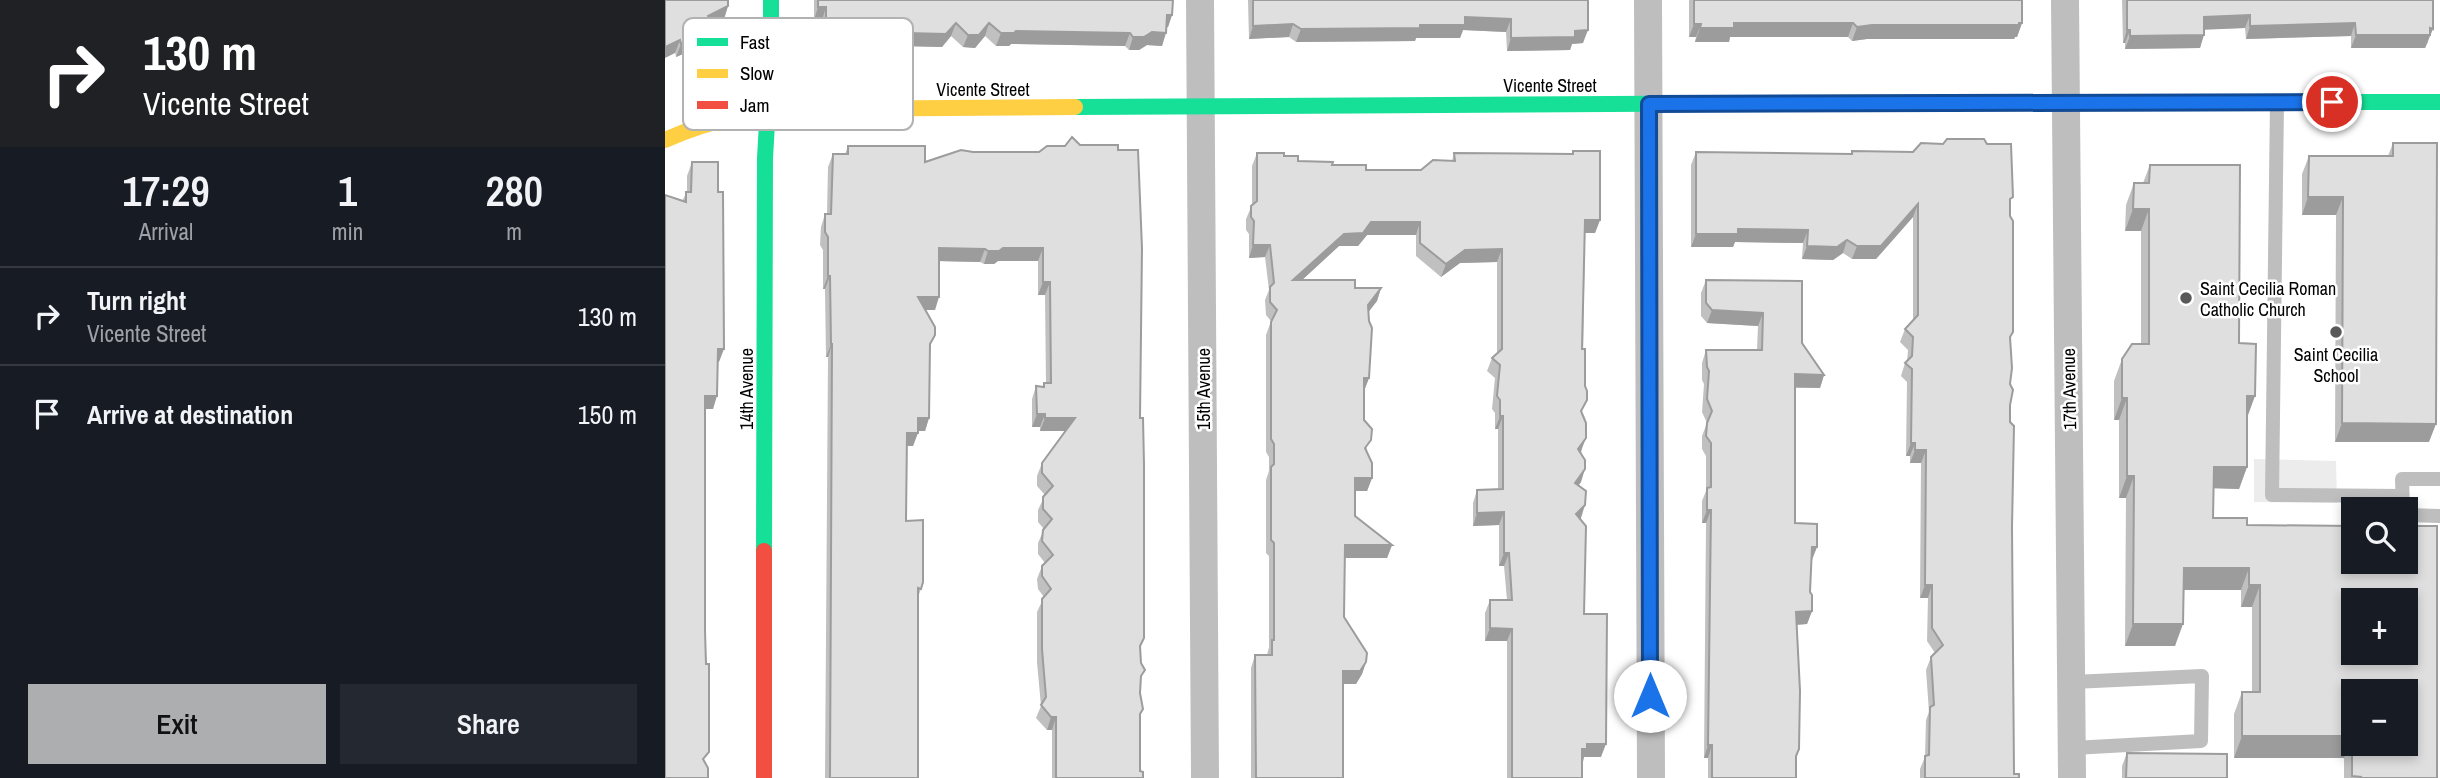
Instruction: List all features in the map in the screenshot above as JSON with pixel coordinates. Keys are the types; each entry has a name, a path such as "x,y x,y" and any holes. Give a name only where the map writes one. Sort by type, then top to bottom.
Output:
{"street":[{"name":"14th Avenue","path":"771,0 771,18"},
{"name":"15th Avenue","path":"1200,0 1205,778"},
{"path":"1648,0 1651,778"},
{"name":"17th Avenue","path":"2065,0 2072,778"},
{"name":"Vicente Street","path":"913,109 2440,102"},
{"name":"Vicente Street","path":"665,140 687,130"},
{"name":"14th Avenue","path":"764,778 767,130"}],"lane":[{"path":"2277,102 2272,495 2341,499"},
{"path":"2402,497 2402,479 2440,479"},
{"path":"2418,515 2440,516"},
{"path":"2073,682 2202,676 2201,741 2073,748"}],"shaded area":[{"path":"2254,459 2336,461 2337,503 2254,502"}],"building":[{"path":"665,0 728,0 728,6 708,16 709,18 683,18 683,43 680,40 665,47"},
{"path":"818,0 1173,0 1172,15 1167,15 1166,33 1152,32 1144,37 1133,37 1130,33 1001,33 989,23 979,35 968,35 956,23 946,34 913,33 913,18 826,18 826,7 818,7"},
{"path":"1253,0 1588,0 1588,30 1575,31 1575,37 1511,38 1511,19 1465,17 1465,25 1420,25 1420,28 1301,29 1293,24 1253,26"},
{"path":"1694,0 2022,0 2022,23 1857,27 1853,23 1734,23 1734,28 1700,28 1701,24 1694,24"},
{"path":"2127,0 2433,0 2433,29 2430,28 2430,35 2356,35 2355,23 2250,26 2250,15 2204,17 2204,35 2130,36 2130,30 2127,30"},
{"path":"1072,137 1080,145 1118,145 1118,150 1138,150 1142,248 1140,418 1143,418 1144,464 1144,638 1140,646 1141,663 1145,670 1141,676 1140,693 1143,709 1140,714 1140,771 1143,772 1143,778 1056,778 1056,717 1051,717 1041,705 1046,697 1042,599 1051,589 1042,576 1042,566 1053,555 1042,541 1043,530 1052,519 1043,509 1043,497 1053,486 1042,473 1042,463 1075,418 1045,418 1045,414 1037,414 1036,386 1044,387 1044,383 1051,383 1050,282 1043,282 1043,248 1003,248 999,251 988,251 939,248 939,297 918,297 935,327 935,335 930,344 929,418 918,418 918,433 907,433 906,521 923,520 923,582 921,589 918,588 918,778 830,778 832,344 825,214 831,214 833,154 848,154 848,146 925,146 925,162 961,150 1039,152 1047,146 1065,146"},
{"path":"1947,139 1984,139 1987,144 2011,144 2013,332 2010,337 2010,384 2013,390 2010,422 2014,426 2014,774 2019,774 2019,778 1925,778 1925,756 1929,755 1930,707 1934,705 1931,657 1943,645 1932,628 1932,585 1925,585 1926,450 1915,450 1915,443 1911,443 1912,369 1905,363 1912,356 1913,337 1905,329 1918,315 1918,204 1881,246 1857,246 1847,240 1837,247 1807,246 1808,230 1738,229 1738,234 1696,234 1696,152 1913,152 1921,143 1943,144"},
{"path":"2393,143 2437,143 2436,424 2342,423 2343,197 2308,197 2309,156 2393,156"},
{"path":"1573,151 1600,151 1600,220 1585,220 1582,349 1585,349 1587,400 1581,411 1586,423 1586,438 1578,449 1585,460 1585,469 1575,483 1586,491 1585,505 1576,514 1586,526 1584,614 1607,614 1606,744 1587,744 1587,749 1582,749 1582,778 1512,778 1512,629 1490,628 1490,600 1512,600 1509,553 1504,553 1504,512 1477,513 1477,490 1503,489 1503,416 1500,416 1500,400 1497,396 1500,365 1492,358 1502,349 1502,249 1465,250 1446,264 1420,243 1420,222 1371,222 1363,233 1344,234 1293,280 1355,280 1355,288 1381,288 1368,305 1372,328 1369,378 1364,378 1364,420 1372,429 1371,440 1365,448 1372,463 1372,478 1355,478 1355,516 1392,545 1345,545 1344,617 1367,653 1366,662 1360,671 1343,671 1343,778 1256,778 1255,655 1272,655 1274,640 1271,322 1277,310 1270,302 1270,287 1274,283 1270,245 1253,245 1254,221 1251,217 1251,206 1257,201 1257,153 1284,153 1284,156 1298,156 1298,161 1333,162 1332,165 1366,165 1366,170 1421,170 1433,160 1455,161 1454,153 1573,154"},
{"path":"692,162 718,162 718,192 723,192 724,349 718,349 717,396 705,396 705,631 706,664 709,664 709,752 703,759 708,768 708,778 665,778 665,195 686,202 686,192 691,192"},
{"path":"2150,165 2240,165 2239,343 2256,344 2255,396 2247,396 2247,467 2214,467 2213,518 2247,518 2247,525 2341,526 2341,574 2418,574 2418,526 2437,526 2437,778 2352,776 2352,756 2418,756 2418,679 2341,679 2341,736 2242,736 2242,692 2260,692 2260,585 2249,585 2249,568 2184,568 2183,624 2133,624 2134,476 2127,476 2127,398 2122,398 2122,359 2132,344 2149,344 2149,209 2133,209 2134,183 2149,183"},
{"path":"1706,280 1802,281 1802,343 1824,375 1795,374 1795,523 1817,524 1817,547 1812,547 1812,611 1796,612 1800,691 1796,778 1712,778 1712,745 1708,745 1711,510 1707,510 1707,488 1711,487 1711,443 1706,436 1712,411 1707,399 1709,371 1706,350 1762,350 1763,313 1712,310 1706,303"},
{"path":"2127,753 2227,754 2227,778 2126,778"}],"traffic: fast":[{"path":"771,0 771,18"},
{"path":"2093,102 2440,102"},
{"path":"1075,107 1781,103"},
{"path":"764,551 767,130"}],"traffic: slow":[{"path":"1781,103 2093,102"},
{"path":"913,108 1075,107"},
{"path":"665,140 691,130"}],"traffic: jam":[{"path":"764,551 764,778"}],"place":[{"name":"Saint Cecilia Roman Catholic Church","path":"2186,298"},
{"name":"Saint Cecilia School","path":"2336,332"}],"route":[{"path":"1650,696 1649,104 2332,102"}]}
